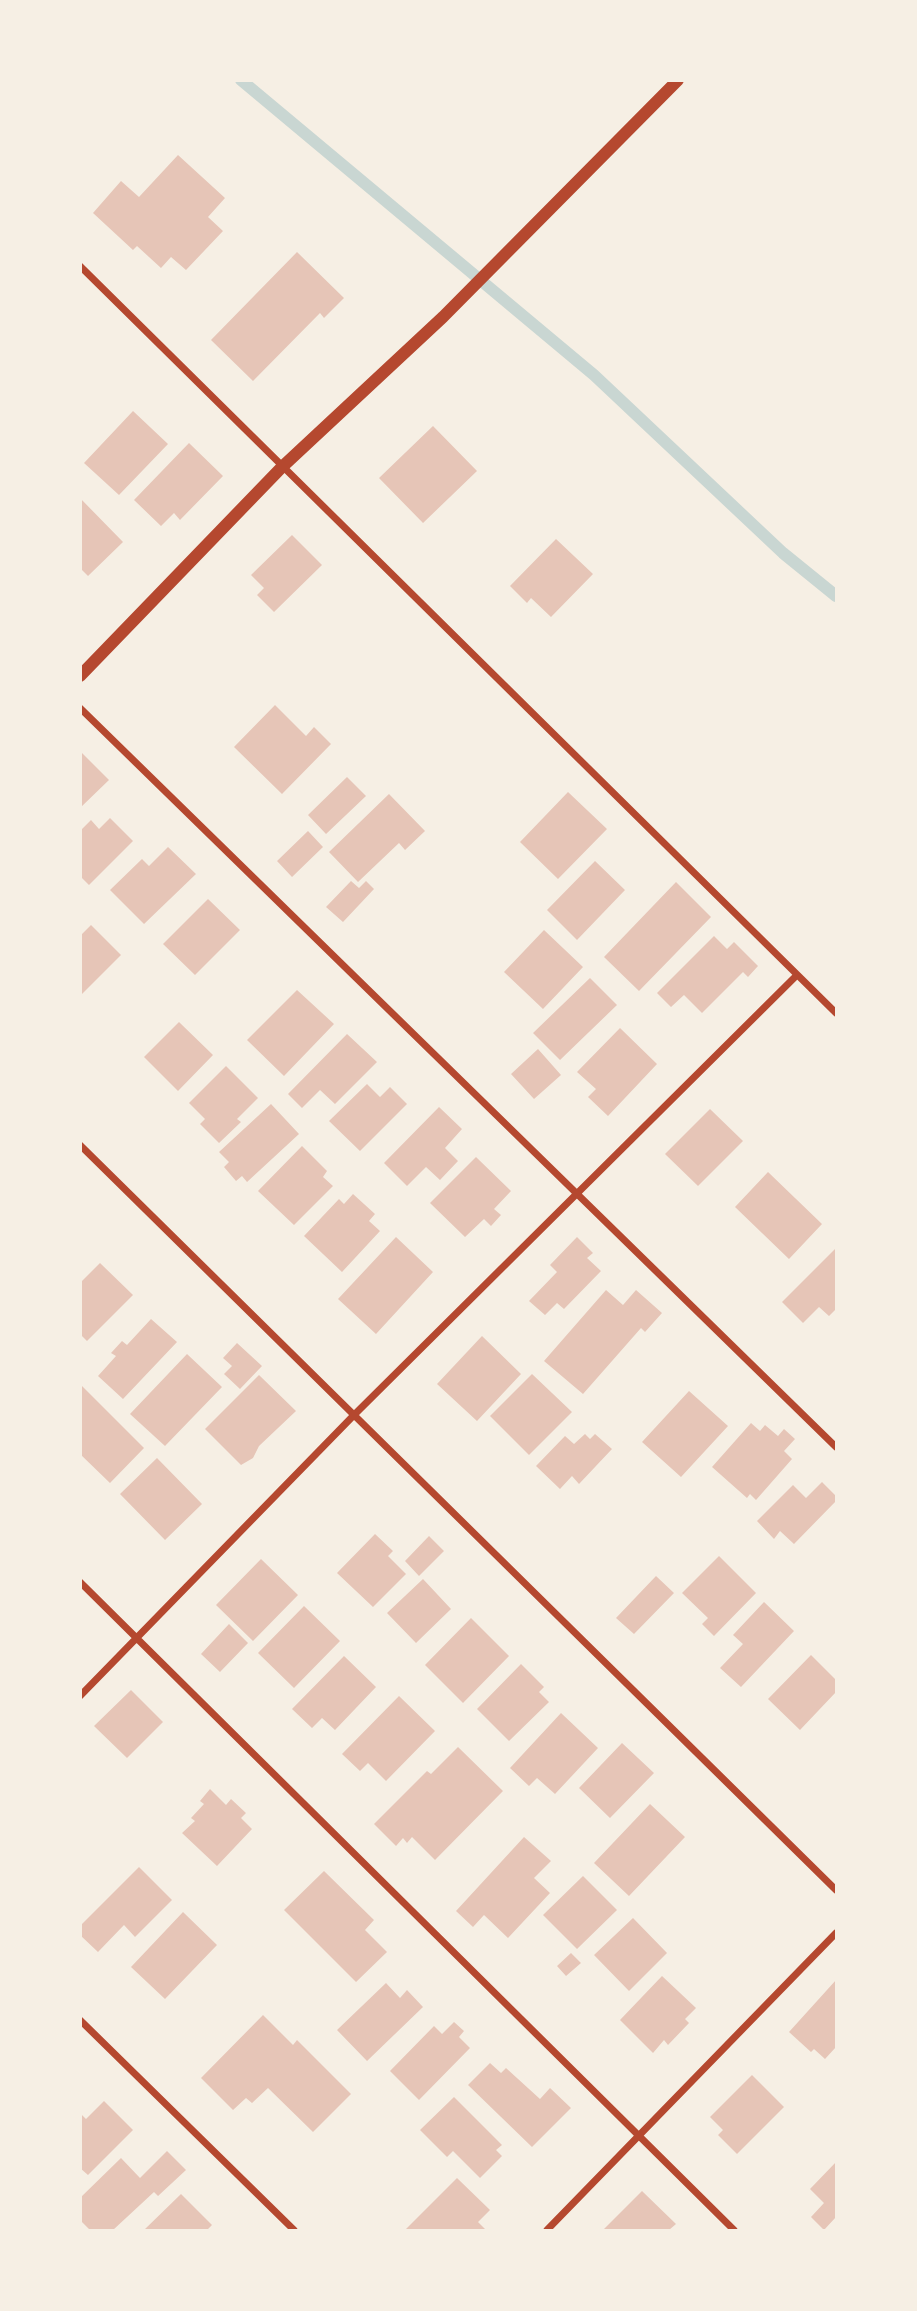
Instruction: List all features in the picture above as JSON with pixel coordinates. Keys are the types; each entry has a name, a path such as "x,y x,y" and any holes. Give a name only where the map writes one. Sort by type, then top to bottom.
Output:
{"street":[{"path":"80,676 281,468 443,317 678,80"},
{"path":"80,266 281,468 836,1013"},
{"path":"80,708 836,1447"},
{"path":"80,1696 355,1414 797,975"},
{"path":"80,1145 836,1890"},
{"path":"80,1582 734,2231"},
{"path":"547,2231 836,1933"},
{"path":"80,2020 294,2231"}],"building":[{"path":"178,155 225,198 208,217 223,231 186,270 171,257 161,268 137,246 133,250 93,213 121,181 139,197"},
{"path":"297,252 344,298 324,318 320,313 253,381 211,340"},
{"path":"133,411 168,444 119,495 84,463"},
{"path":"433,426 477,471 423,523 379,478"},
{"path":"189,443 223,476 180,520 174,513 161,526 134,500"},
{"path":"80,498 123,542 88,576 80,568"},
{"path":"292,535 322,565 274,612 257,595 264,588 251,575"},
{"path":"556,539 593,574 551,617 531,598 527,603 510,586"},
{"path":"275,705 306,736 314,727 331,744 282,794 234,747"},
{"path":"80,751 109,780 80,808"},
{"path":"347,777 366,796 326,834 308,815"},
{"path":"568,792 607,829 558,879 520,842"},
{"path":"389,794 425,831 405,850 399,843 358,882 329,852"},
{"path":"110,818 133,841 89,885 80,876 80,831 91,820 99,829"},
{"path":"308,831 323,847 292,877 277,861"},
{"path":"168,847 196,874 144,924 110,890 142,859 149,866"},
{"path":"595,861 625,890 577,940 547,910"},
{"path":"351,881 359,888 366,881 374,889 343,922 326,907"},
{"path":"676,882 711,917 639,991 604,957"},
{"path":"208,899 240,930 195,975 163,944"},
{"path":"91,925 121,955 80,996 80,936"},
{"path":"544,930 583,967 543,1009 504,972"},
{"path":"714,936 727,949 734,942 758,966 748,977 743,972 702,1013 684,995 671,1007 657,993"},
{"path":"590,978 617,1005 560,1060 533,1033"},
{"path":"297,990 334,1024 284,1076 247,1040"},
{"path":"179,1022 213,1055 178,1091 144,1057"},
{"path":"620,1028 657,1064 608,1116 588,1097 596,1089 577,1072"},
{"path":"347,1034 377,1062 335,1104 320,1090 302,1108 288,1094"},
{"path":"538,1049 561,1075 534,1099 511,1074"},
{"path":"226,1066 258,1098 237,1119 241,1122 219,1143 200,1124 205,1119 189,1103"},
{"path":"367,1084 380,1097 390,1087 407,1104 360,1151 329,1121"},
{"path":"271,1104 299,1134 247,1182 242,1176 236,1181 224,1167 229,1162 219,1152"},
{"path":"439,1107 462,1129 445,1148 458,1161 440,1180 426,1167 407,1186 384,1163"},
{"path":"710,1109 743,1141 698,1186 665,1154"},
{"path":"302,1146 327,1171 323,1177 333,1186 294,1225 258,1191"},
{"path":"476,1157 511,1191 494,1209 501,1215 491,1226 484,1219 465,1237 430,1203"},
{"path":"768,1172 822,1224 789,1259 735,1207"},
{"path":"353,1194 375,1214 369,1221 380,1231 342,1272 304,1236 339,1199 344,1204"},
{"path":"396,1237 433,1272 376,1334 338,1299"},
{"path":"577,1237 593,1253 587,1258 601,1271 564,1309 557,1303 545,1315 529,1301 557,1272 550,1265"},
{"path":"836,1248 836,1309 829,1316 819,1307 803,1323 782,1302"},
{"path":"100,1263 133,1295 87,1341 80,1334 80,1283"},
{"path":"606,1290 623,1305 636,1290 662,1313 645,1332 641,1328 583,1394 544,1361"},
{"path":"151,1319 177,1342 123,1399 98,1376 116,1356 111,1353 122,1341 127,1345"},
{"path":"482,1336 521,1374 477,1421 437,1384"},
{"path":"237,1343 262,1366 240,1389 224,1374 232,1366 223,1358"},
{"path":"187,1354 222,1387 165,1446 130,1414"},
{"path":"532,1374 572,1412 529,1455 490,1416"},
{"path":"259,1375 296,1411 259,1446 253,1458 241,1465 205,1429"},
{"path":"80,1384 144,1448 110,1483 80,1454"},
{"path":"689,1391 728,1426 681,1477 642,1442"},
{"path":"751,1423 760,1431 765,1425 778,1436 784,1429 795,1439 784,1451 792,1459 756,1500 750,1494 747,1498 712,1467"},
{"path":"585,1434 590,1439 595,1434 612,1449 579,1484 572,1476 560,1489 536,1466 565,1436 574,1444"},
{"path":"157,1458 202,1504 165,1540 120,1494"},
{"path":"822,1482 836,1496 836,1501 794,1544 780,1531 774,1539 757,1521 793,1485 806,1498"},
{"path":"375,1534 393,1551 388,1556 406,1574 373,1607 337,1573"},
{"path":"429,1536 444,1551 419,1576 405,1561"},
{"path":"719,1556 756,1593 714,1636 702,1624 708,1618 682,1593"},
{"path":"261,1559 298,1595 253,1641 216,1605"},
{"path":"656,1576 674,1593 634,1634 616,1618"},
{"path":"423,1579 451,1609 416,1643 387,1613"},
{"path":"764,1602 794,1631 741,1687 720,1668 743,1644 733,1635"},
{"path":"304,1606 340,1641 294,1688 258,1653"},
{"path":"471,1618 509,1656 463,1703 425,1665"},
{"path":"229,1624 248,1643 220,1672 201,1654"},
{"path":"811,1655 836,1680 836,1692 800,1730 768,1699"},
{"path":"344,1656 376,1687 335,1730 322,1718 312,1728 292,1709"},
{"path":"521,1664 544,1687 539,1692 549,1702 509,1741 477,1709"},
{"path":"131,1690 163,1722 127,1758 94,1726"},
{"path":"399,1696 435,1731 386,1781 368,1763 360,1771 342,1754"},
{"path":"561,1713 598,1748 555,1794 537,1778 529,1786 510,1768"},
{"path":"622,1743 654,1773 610,1818 579,1788"},
{"path":"458,1747 503,1791 435,1860 412,1837 407,1843 403,1838 396,1846 374,1824 427,1771 431,1774"},
{"path":"210,1789 226,1805 231,1799 246,1813 241,1818 252,1829 217,1866 182,1833 195,1821 191,1818 204,1804 200,1801"},
{"path":"650,1804 685,1837 629,1896 594,1863"},
{"path":"524,1837 551,1861 534,1878 550,1893 508,1938 484,1915 473,1927 456,1911"},
{"path":"139,1867 172,1900 135,1937 124,1925 98,1952 80,1935 80,1926"},
{"path":"324,1871 374,1920 365,1930 387,1952 356,1982 284,1910"},
{"path":"583,1876 617,1910 577,1949 543,1915"},
{"path":"183,1912 217,1945 165,1999 131,1967"},
{"path":"633,1918 667,1953 629,1991 594,1955"},
{"path":"571,1953 581,1963 566,1976 557,1966"},
{"path":"662,1976 696,2008 685,2019 689,2023 668,2045 664,2040 653,2053 620,2020"},
{"path":"836,1980 836,2047 825,2059 814,2049 811,2052 789,2032"},
{"path":"386,1983 400,1998 407,1990 423,2007 367,2061 337,2030"},
{"path":"263,2015 293,2045 297,2040 351,2094 313,2132 268,2088 252,2103 246,2098 233,2110 201,2078"},
{"path":"454,2022 464,2031 459,2037 470,2048 419,2100 390,2071 434,2026 442,2034"},
{"path":"490,2063 501,2073 506,2068 540,2099 550,2088 571,2108 532,2147 468,2085"},
{"path":"752,2075 784,2107 737,2154 718,2135 723,2130 710,2117"},
{"path":"454,2097 502,2145 496,2150 502,2156 480,2178 453,2151 447,2157 420,2130"},
{"path":"104,2101 133,2130 88,2175 80,2168 80,2113 86,2119"},
{"path":"167,2151 186,2170 158,2196 154,2192 113,2230 90,2230 80,2220 80,2198 121,2158 140,2178"},
{"path":"836,2162 836,2217 824,2230 811,2217 824,2203 810,2189"},
{"path":"457,2178 490,2210 478,2222 486,2230 405,2230"},
{"path":"642,2191 676,2224 669,2230 603,2230"},
{"path":"181,2194 212,2225 207,2230 144,2230"}],"waterway":[{"path":"241,80 594,375 783,553 836,596"}]}
